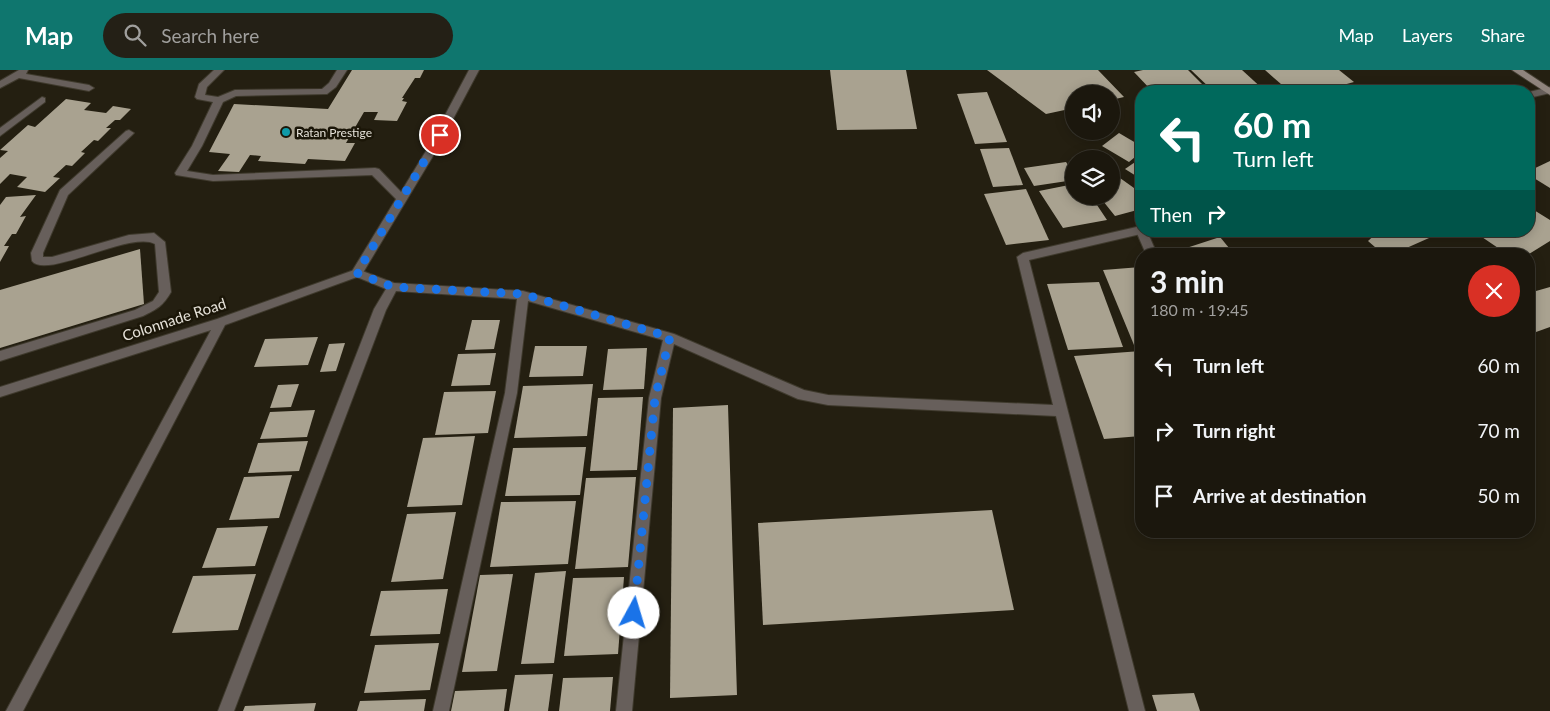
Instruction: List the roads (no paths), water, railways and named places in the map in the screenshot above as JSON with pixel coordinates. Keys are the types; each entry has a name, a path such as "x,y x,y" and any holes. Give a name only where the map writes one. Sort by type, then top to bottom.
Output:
{"street":[{"path":"219,70 202,86 200,97 219,100 235,93 324,92 333,85 342,70"},
{"path":"474,70 431,151 357,273 393,287 523,294 670,337 802,395 828,400 1061,411"},
{"path":"1517,70 1549,91"},
{"path":"0,85 21,73 89,88"},
{"path":"1535,94 1549,91"},
{"path":"0,133 42,100"},
{"path":"219,100 197,146 180,172 213,178 375,171 402,199"},
{"path":"0,356 139,313 157,304 165,292 160,242 150,236 129,239 52,261 38,261 37,253 64,193 129,134"},
{"path":"1135,232 1023,257 1137,711"},
{"name":"Colonnade Road","path":"0,392 221,322 357,273"},
{"path":"226,711 380,309 393,287"},
{"path":"441,711 510,392 523,294"},
{"path":"14,711 221,322"},
{"path":"624,711 655,398 670,337"}],"place":[{"name":"Ratan Prestige","path":"286,132"}]}
